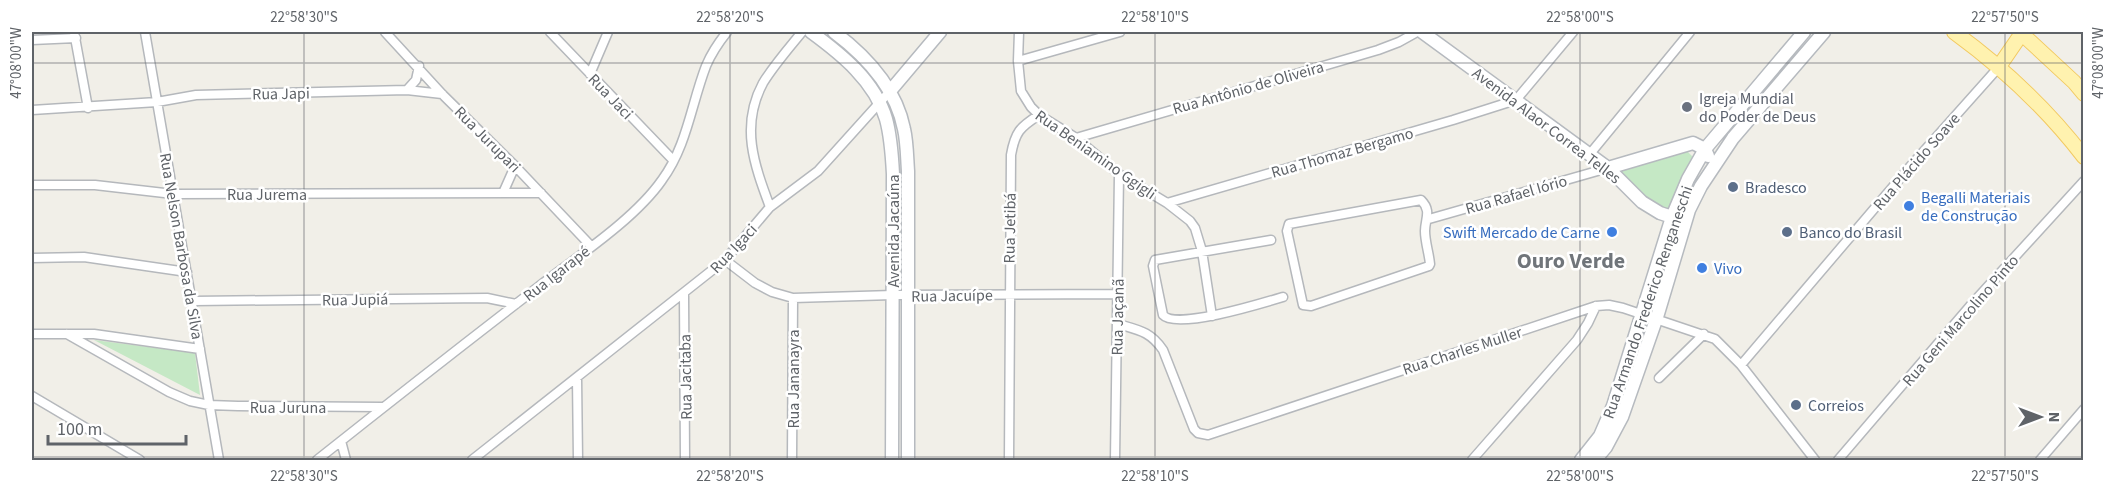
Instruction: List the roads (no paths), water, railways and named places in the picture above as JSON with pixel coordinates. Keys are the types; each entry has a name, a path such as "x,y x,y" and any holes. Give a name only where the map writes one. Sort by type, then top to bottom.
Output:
{"main road":[{"path":"1954,32 2028,94 2084,157"},
{"path":"1998,68 2021,32 2084,94"}],"street":[{"name":"Rua Nelson Barbosa da Silva","path":"145,32 219,460"},
{"name":"Rua Jurupari","path":"385,32 591,246"},
{"name":"Rua Jaci","path":"550,32 673,160"},
{"path":"590,74 608,32"},
{"name":"Rua Igarapé","path":"317,460 591,246 650,196 663,179 685,136 706,66 716,46 727,32"},
{"path":"770,207 760,180 752,145 751,115 764,82 802,32"},
{"name":"Avenida Jacaúna","path":"811,32 841,54 860,73 886,117 891,143 892,460"},
{"name":"Avenida Jacaúna","path":"834,32 847,41 891,90 904,128 908,171 908,460"},
{"name":"Rua Igaci","path":"472,460 725,260 770,207 818,171 880,104 940,32"},
{"name":"Rua Beniamino Ggigli","path":"1019,32 1018,61 1021,91 1031,107 1039,115 1076,138 1119,174 1167,203 1190,221 1195,228 1202,251"},
{"path":"1018,61 1120,32"},
{"name":"Rua Antônio de Oliveira","path":"1076,138 1378,50 1417,32"},
{"name":"Avenida Alaor Correa Telles","path":"1422,32 1608,168 1642,202 1672,217"},
{"path":"1516,100 1573,32"},
{"path":"1589,155 1690,32"},
{"name":"Rua Armando Frederico Renganeschi","path":"1581,460 1600,436 1613,406 1672,217 1689,179 1705,149 1804,32"},
{"name":"Rua Armando Frederico Renganeschi","path":"1595,460 1606,447 1622,417 1657,317 1689,210 1714,165 1773,90 1824,32"},
{"path":"32,40 75,35 88,108"},
{"path":"407,90 416,80 419,66"},
{"name":"Rua Plácido Soave","path":"1742,365 1908,169 1998,68"},
{"name":"Rua Japi","path":"32,110 157,102 196,95 407,90 442,93"},
{"path":"1750,94 1760,106"},
{"name":"Rua Thomaz Bergamo","path":"1167,203 1516,100"},
{"name":"Rua Jetibá","path":"1009,460 1008,294 1011,155 1014,138 1018,131 1039,115"},
{"name":"Rua Rafael Iório","path":"1429,219 1686,144 1695,143 1705,149"},
{"path":"1705,149 1714,165"},
{"path":"503,194 515,166"},
{"name":"Rua Jaçanã","path":"1115,460 1119,174"},
{"name":"Rua Geni Marcolino Pinto","path":"1838,460 1970,306 2084,180"},
{"name":"Rua Jurema","path":"32,185 95,186 173,194 541,193"},
{"path":"1419,200 1424,202 1429,219 1425,230 1429,266 1311,306 1301,303 1287,231 1289,224 1419,200"},
{"path":"1672,217 1689,210"},
{"path":"1271,240 1158,258 1153,266 1165,317 1170,320 1212,316 1283,297"},
{"path":"1202,251 1212,316"},
{"path":"32,258 84,257 187,272"},
{"name":"Rua Jacuípe","path":"725,260 755,283 772,292 793,298 1117,294"},
{"name":"Rua Jacitaba","path":"684,294 686,460"},
{"name":"Rua Jupiá","path":"192,301 487,298 516,304"},
{"name":"Rua Jananayra","path":"792,460 793,298"},
{"name":"Rua Charles Muller","path":"1118,324 1144,331 1157,341 1163,350 1194,429 1203,435 1208,435 1596,306 1610,305 1657,317 1704,334 1722,344 1742,365 1815,460"},
{"path":"1472,460 1577,340 1596,306"},
{"path":"32,334 94,334 200,349"},
{"name":"Rua Juruna","path":"67,334 169,392 190,401 209,405 382,407"},
{"path":"1659,378 1704,334"},
{"path":"577,378 578,460"},
{"path":"32,396 140,460"},
{"path":"2040,460 2084,409"},
{"path":"341,441 346,460"},
{"path":"1801,460 1808,453"}],"place":[{"name":"Igreja Mundial do Poder de Deus","path":"1687,107"},
{"name":"Bradesco","path":"1733,187"},
{"name":"Begalli Materiais de Construção","path":"1909,206"},
{"name":"Swift Mercado de Carne","path":"1612,232"},
{"name":"Banco do Brasil","path":"1787,232"},
{"name":"Vivo","path":"1702,268"},
{"name":"Correios","path":"1796,405"}],"district":[{"name":"Ouro Verde","path":"1571,260"}]}
